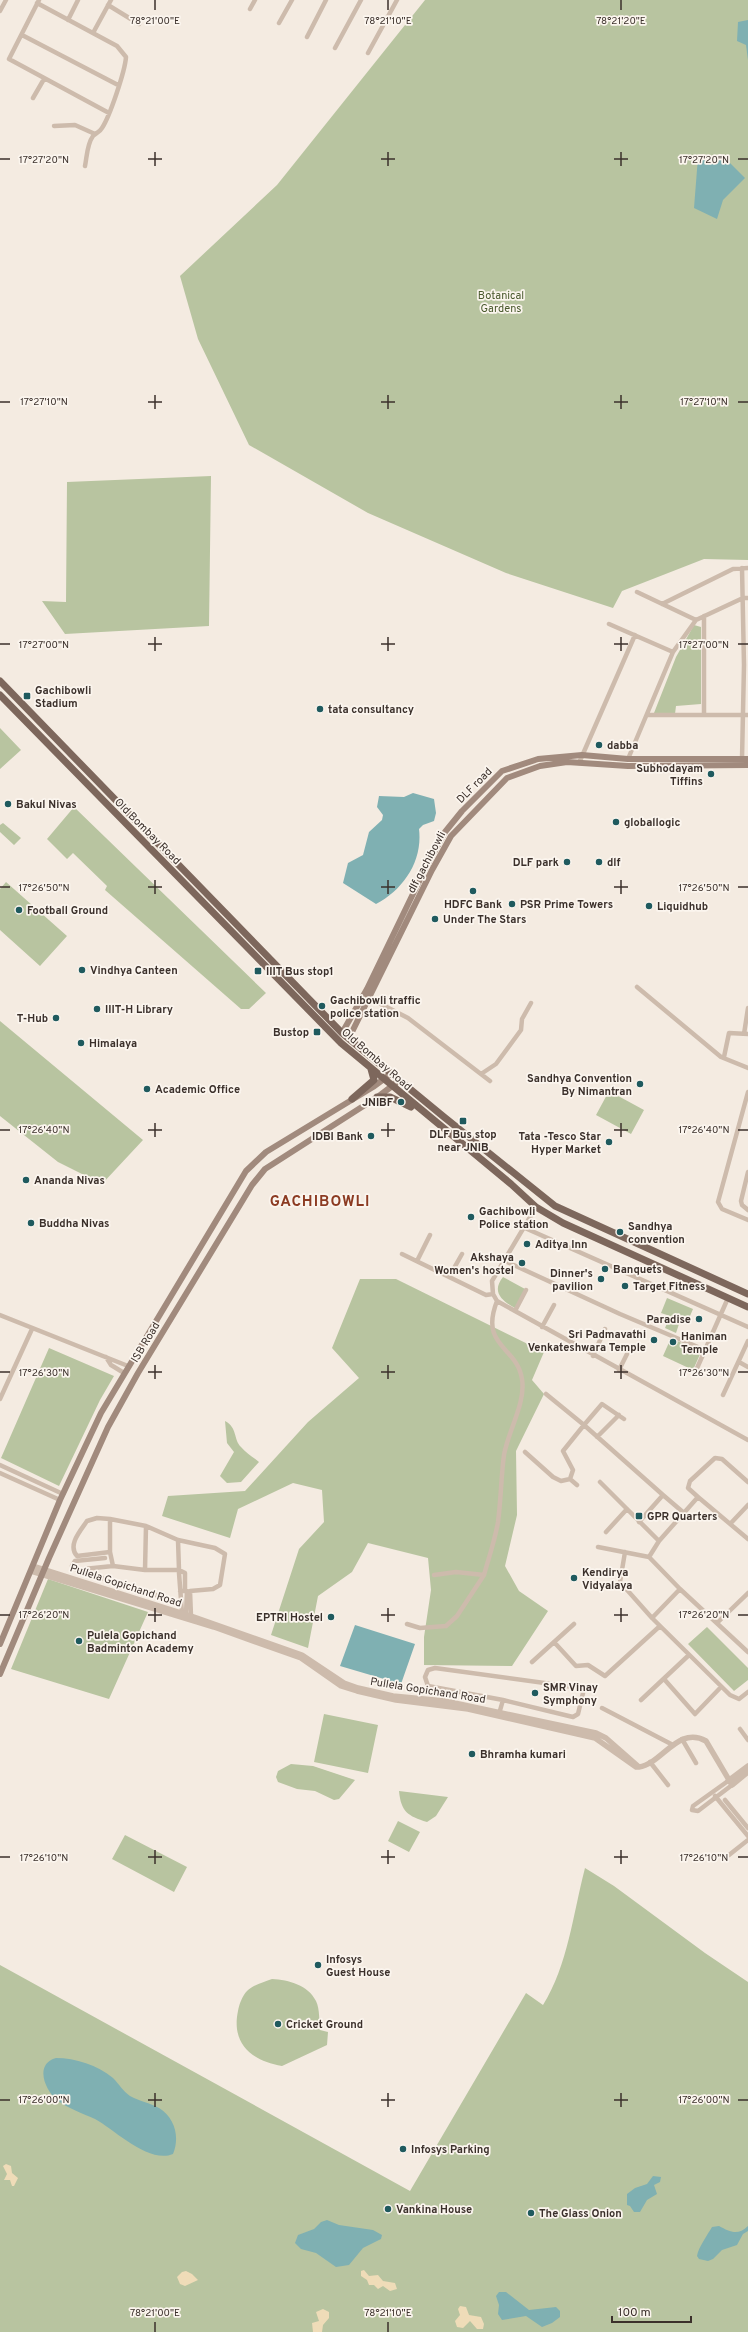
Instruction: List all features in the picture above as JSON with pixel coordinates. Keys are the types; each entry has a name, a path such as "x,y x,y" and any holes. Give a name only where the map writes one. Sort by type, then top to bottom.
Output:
{"main road":[{"name":"Old Bombay Road","path":"0,681 342,1032 400,1080 555,1206 572,1216 748,1294"},
{"name":"Old Bombay Road","path":"0,696 342,1045 520,1192 536,1207 563,1223 748,1307"},
{"path":"25,721 33,714"},
{"name":"DLF road","path":"342,1032 367,989 426,867 445,832 462,811 502,771 538,759 582,755 628,759 745,759"},
{"name":"dlf gachibowli","path":"349,1038 432,870 451,836 507,778 540,766 580,763 628,766 748,765"},
{"path":"352,1099 374,1080 371,1069"},
{"name":"ISB Road","path":"0,1644 60,1500 101,1413 124,1372 246,1171 254,1161 266,1152 384,1080 392,1073"},
{"name":"ISB Road","path":"0,1674 43,1572 111,1421 207,1259 265,1169 377,1097 400,1080"},
{"path":"377,1097 395,1098 424,1114"},
{"path":"520,1192 527,1184"},
{"path":"196,1253 207,1259"}],"street":[{"path":"0,11 6,0"},
{"path":"68,20 78,0"},
{"path":"93,33 111,0"},
{"path":"250,9 255,0"},
{"path":"280,23 292,0"},
{"path":"307,36 326,0"},
{"path":"335,48 361,0"},
{"path":"368,53 397,0"},
{"path":"85,166 89,145 95,134 102,128 109,113 125,66 126,57 117,46 38,2 9,59 109,113"},
{"path":"108,5 139,24"},
{"path":"22,35 118,85"},
{"path":"33,98 44,79"},
{"path":"54,126 75,125 95,134"},
{"path":"742,568 746,598 745,759"},
{"path":"662,604 733,569 748,568"},
{"path":"637,592 696,620"},
{"path":"628,759 648,715 673,652 696,620 746,598"},
{"path":"704,616 704,715"},
{"path":"609,624 673,652"},
{"path":"580,763 582,755 635,635"},
{"path":"648,715 746,715"},
{"path":"502,771 507,778"},
{"path":"637,987 656,1004 724,1057 748,1068"},
{"path":"369,998 408,1018 490,1081"},
{"path":"481,1074 496,1064 521,1030 522,1019 531,1003"},
{"path":"724,1057 729,1032 746,1034 748,1008"},
{"path":"748,1092 718,1202 722,1209 748,1220"},
{"path":"748,1172 741,1201 742,1205 748,1210"},
{"path":"536,1207 525,1228 492,1281 493,1294 497,1301 592,1356 748,1440"},
{"path":"525,1228 748,1327"},
{"path":"417,1261 430,1235"},
{"path":"402,1254 486,1295 493,1294"},
{"path":"449,1277 462,1254"},
{"path":"504,1261 620,1314 705,1350"},
{"path":"514,1311 526,1290"},
{"path":"694,1375 728,1298"},
{"path":"407,1624 427,1629 446,1626 457,1616 484,1575 498,1522 504,1456 523,1387 520,1369 500,1346 493,1330 491,1320 497,1301"},
{"path":"542,1327 554,1305"},
{"path":"0,1316 128,1366"},
{"path":"0,1399 32,1329"},
{"path":"592,1356 605,1329"},
{"path":"723,1395 748,1341"},
{"path":"618,1370 629,1350"},
{"path":"106,1357 111,1365 124,1372"},
{"path":"739,1362 748,1366"},
{"path":"546,1394 684,1513"},
{"path":"570,1479 573,1470 563,1452 602,1404 624,1419"},
{"path":"597,1437 619,1415"},
{"path":"525,1452 553,1477 561,1481 570,1479"},
{"path":"748,1482 722,1459 715,1458 690,1481 688,1488 748,1538"},
{"path":"0,1465 64,1494"},
{"path":"0,1472 60,1500"},
{"path":"570,1479 577,1485"},
{"path":"600,1482 659,1541"},
{"path":"639,1522 663,1495"},
{"path":"649,1557 659,1541 698,1497"},
{"path":"731,1523 748,1505"},
{"path":"606,1532 627,1510"},
{"path":"110,1552 77,1556 73,1547 76,1538 90,1519 110,1519 146,1526 178,1540 215,1548 225,1554 220,1585 213,1589 185,1591"},
{"path":"110,1519 110,1552 112,1566"},
{"path":"145,1570 146,1526"},
{"path":"178,1540 179,1572"},
{"path":"598,1547 649,1557 680,1589 748,1652"},
{"path":"625,1552 620,1582 688,1656 730,1696 739,1699 748,1692"},
{"path":"106,1558 73,1562 74,1568 181,1603 189,1616"},
{"path":"83,1572 84,1569 112,1566 145,1570 185,1572 185,1591 189,1616"},
{"name":"Pullela Gopichand Road","path":"32,1568 189,1616 301,1658 341,1686 394,1700 499,1712 596,1733 606,1738 638,1766 650,1762"},
{"path":"434,1575 456,1572 484,1575"},
{"path":"652,1618 680,1589"},
{"path":"181,1603 185,1591"},
{"path":"717,1623 748,1593"},
{"name":"Pullela Gopichand Road","path":"141,1602 189,1616"},
{"path":"532,1662 574,1624"},
{"path":"554,1642 576,1666 588,1665 605,1676 660,1626"},
{"path":"642,1700 688,1656"},
{"path":"435,1668 581,1688 583,1693 578,1714 573,1717 501,1700 428,1686 425,1677 428,1670 435,1668"},
{"path":"664,1679 696,1714 721,1687"},
{"path":"499,1712 501,1700"},
{"path":"602,1708 673,1745"},
{"path":"740,1729 748,1740"},
{"path":"668,1786 650,1762 673,1745 682,1740 693,1738 706,1741 730,1783"},
{"path":"682,1740 696,1763"},
{"path":"748,1766 730,1783 716,1797 698,1811 692,1810 693,1806 712,1792 730,1783 748,1772"},
{"path":"712,1792 748,1836"},
{"path":"725,1800 748,1828"},
{"path":"729,1855 748,1840"}],"green space":[{"name":"Botanical Gardens","path":"425,0 748,0 748,560 704,559 622,591 613,608 506,573 368,513 249,445 198,339 180,276 277,185"},
{"path":"211,476 209,626 65,634 42,601 66,602 67,482"},
{"path":"694,625 701,627 701,704 676,706 675,714 654,713 676,657"},
{"path":"0,728 21,750 0,769"},
{"path":"74,807 266,993 249,1009 241,1009 105,890 107,886 73,853 67,859 47,839"},
{"path":"3,823 21,838 14,845 0,832 0,825"},
{"name":"Football Ground","path":"6,882 67,936 40,966 0,930 0,889"},
{"path":"0,1021 143,1140 102,1184 58,1162 0,1116"},
{"path":"609,1091 644,1110 631,1134 596,1115"},
{"path":"503,1277 525,1289 515,1308 502,1299 498,1292 498,1287"},
{"path":"360,1279 396,1279 544,1352 532,1380 544,1394 516,1451 517,1515 505,1566 519,1591 548,1611 512,1666 424,1665 424,1637 431,1590 428,1558 368,1543 352,1572 318,1596 308,1648 271,1635 299,1549 324,1522 322,1490 293,1483 238,1509 230,1538 162,1516 168,1496 245,1491 308,1422 359,1378 332,1348"},
{"path":"667,1298 693,1309 687,1323 680,1321 676,1333 665,1328 670,1316 661,1313"},
{"path":"671,1338 701,1352 693,1370 663,1356"},
{"path":"49,1348 114,1376 100,1400 59,1486 1,1458"},
{"path":"225,1421 234,1430 237,1441 241,1447 259,1462 241,1482 227,1483 220,1476 234,1452 227,1443"},
{"name":"Pulela Gopichand Badminton Academy","path":"48,1579 148,1612 109,1699 11,1669"},
{"path":"707,1627 748,1668 748,1680 734,1691 688,1644"},
{"path":"324,1714 378,1725 368,1773 314,1762"},
{"path":"291,1764 313,1766 355,1780 339,1799 334,1800 315,1791 297,1789 278,1782 276,1777 278,1771"},
{"path":"399,1791 448,1797 436,1816 427,1822 415,1818 407,1812 402,1804"},
{"path":"398,1821 420,1832 409,1852 388,1841"},
{"path":"125,1835 187,1867 174,1892 112,1859"},
{"path":"585,1868 614,1886 705,1953 748,1982 748,2332 0,2332 0,1965 410,2191 526,1993 543,2005 551,1990 564,1956"},
{"name":"Cricket Ground","path":"272,1979 297,1984 308,1991 313,1996 317,2004 320,2030 328,2032 327,2045 282,2066 271,2064 253,2055 241,2042 238,2033 238,2011 244,1995 252,1987"}],"sand":[{"path":"6,2164 11,2166 12,2173 18,2178 14,2186 12,2186 10,2180 4,2180 7,2174 3,2166"},
{"path":"364,2270 369,2276 378,2275 383,2281 395,2283 397,2289 390,2291 383,2286 378,2289 374,2285 369,2285 367,2280 361,2276 361,2271"},
{"path":"186,2271 198,2280 185,2286 180,2284 177,2277 182,2272"},
{"path":"460,2306 466,2307 469,2315 481,2317 484,2324 483,2329 477,2329 470,2321 463,2328 457,2327 455,2321 460,2315 458,2309"},
{"path":"323,2309 329,2312 329,2318 323,2325 322,2332 313,2332 312,2323 319,2321 316,2312"}],"water":[{"path":"748,20 748,60 746,45 737,41 738,22"},
{"path":"698,157 724,157 745,178 723,200 717,219 694,208"},
{"path":"413,793 434,799 436,813 434,821 423,825 419,829 418,852 403,883 386,898 376,904 343,883 348,863 363,855 369,832 382,820 383,815 377,807 379,796 404,797"},
{"path":"355,1625 415,1644 401,1684 340,1666"},
{"path":"56,2058 71,2059 100,2069 113,2078 130,2096 156,2106 164,2112 169,2117 175,2128 176,2141 173,2154 164,2156 143,2150 95,2119 60,2103 49,2090 43,2071 49,2061"},
{"path":"653,2176 661,2177 660,2182 654,2185 657,2194 647,2200 640,2212 634,2212 630,2206 627,2205 627,2194 635,2188 647,2184"},
{"path":"327,2220 339,2225 373,2230 382,2235 381,2239 363,2248 349,2265 336,2267 316,2253 301,2249 295,2243 298,2235 314,2229 321,2222"},
{"path":"719,2226 727,2230 737,2232 748,2226 748,2231 743,2234 737,2245 722,2250 713,2259 708,2261 699,2259 697,2256 701,2245 712,2227"},
{"path":"499,2292 506,2292 529,2310 556,2307 560,2311 560,2317 552,2323 542,2327 526,2316 502,2320 498,2314 499,2305 496,2296"}],"place":[{"name":"Gachibowli Stadium","path":"27,696"},
{"name":"tata consultancy","path":"320,709"},
{"name":"dabba","path":"599,745"},
{"name":"Subhodayam Tiffins","path":"711,774"},
{"name":"Bakul Nivas","path":"8,804"},
{"name":"globallogic","path":"616,822"},
{"name":"DLF park","path":"567,862"},
{"name":"dlf","path":"599,862"},
{"name":"HDFC Bank","path":"473,891"},
{"name":"PSR Prime Towers","path":"512,904"},
{"name":"Liquidhub","path":"649,906"},
{"name":"Football Ground","path":"19,910"},
{"name":"Under The Stars","path":"435,919"},
{"name":"Vindhya Canteen","path":"82,970"},
{"name":"IIIT Bus stop1","path":"258,971"},
{"name":"Gachibowli traffic police station","path":"322,1006"},
{"name":"IIIT-H Library","path":"97,1009"},
{"name":"T-Hub","path":"56,1018"},
{"name":"Bustop","path":"317,1032"},
{"name":"Himalaya","path":"81,1043"},
{"name":"Sandhya Convention By Nimantran","path":"640,1084"},
{"name":"Academic Office","path":"147,1089"},
{"name":"JNIBF","path":"401,1102"},
{"name":"DLF Bus stop near JNIB","path":"463,1121"},
{"name":"IDBI Bank","path":"371,1136"},
{"name":"Tata -Tesco Star Hyper Market","path":"609,1142"},
{"name":"Ananda Nivas","path":"26,1180"},
{"name":"Gachibowli Police station","path":"471,1217"},
{"name":"Buddha Nivas","path":"31,1223"},
{"name":"Sandhya convention","path":"620,1232"},
{"name":"Aditya Inn","path":"527,1244"},
{"name":"Akshaya Women's hostel","path":"522,1263"},
{"name":"Banquets","path":"605,1269"},
{"name":"Dinner's pavilion","path":"601,1279"},
{"name":"Target Fitness","path":"625,1286"},
{"name":"Paradise","path":"699,1319"},
{"name":"Sri Padmavathi Venkateshwara Temple","path":"654,1340"},
{"name":"Haniman Temple","path":"673,1342"},
{"name":"GPR Quarters","path":"639,1516"},
{"name":"Kendirya Vidyalaya","path":"574,1578"},
{"name":"EPTRI Hostel","path":"331,1617"},
{"name":"Pulela Gopichand Badminton Academy","path":"79,1641"},
{"name":"SMR Vinay Symphony","path":"535,1693"},
{"name":"Bhramha kumari","path":"472,1754"},
{"name":"Infosys Guest House","path":"318,1965"},
{"name":"Cricket Ground","path":"278,2024"},
{"name":"Infosys Parking","path":"403,2149"},
{"name":"Vankina House","path":"388,2209"},
{"name":"The Glass Onion","path":"531,2213"}],"district":[{"name":"GACHIBOWLI","path":"320,1201"}]}
